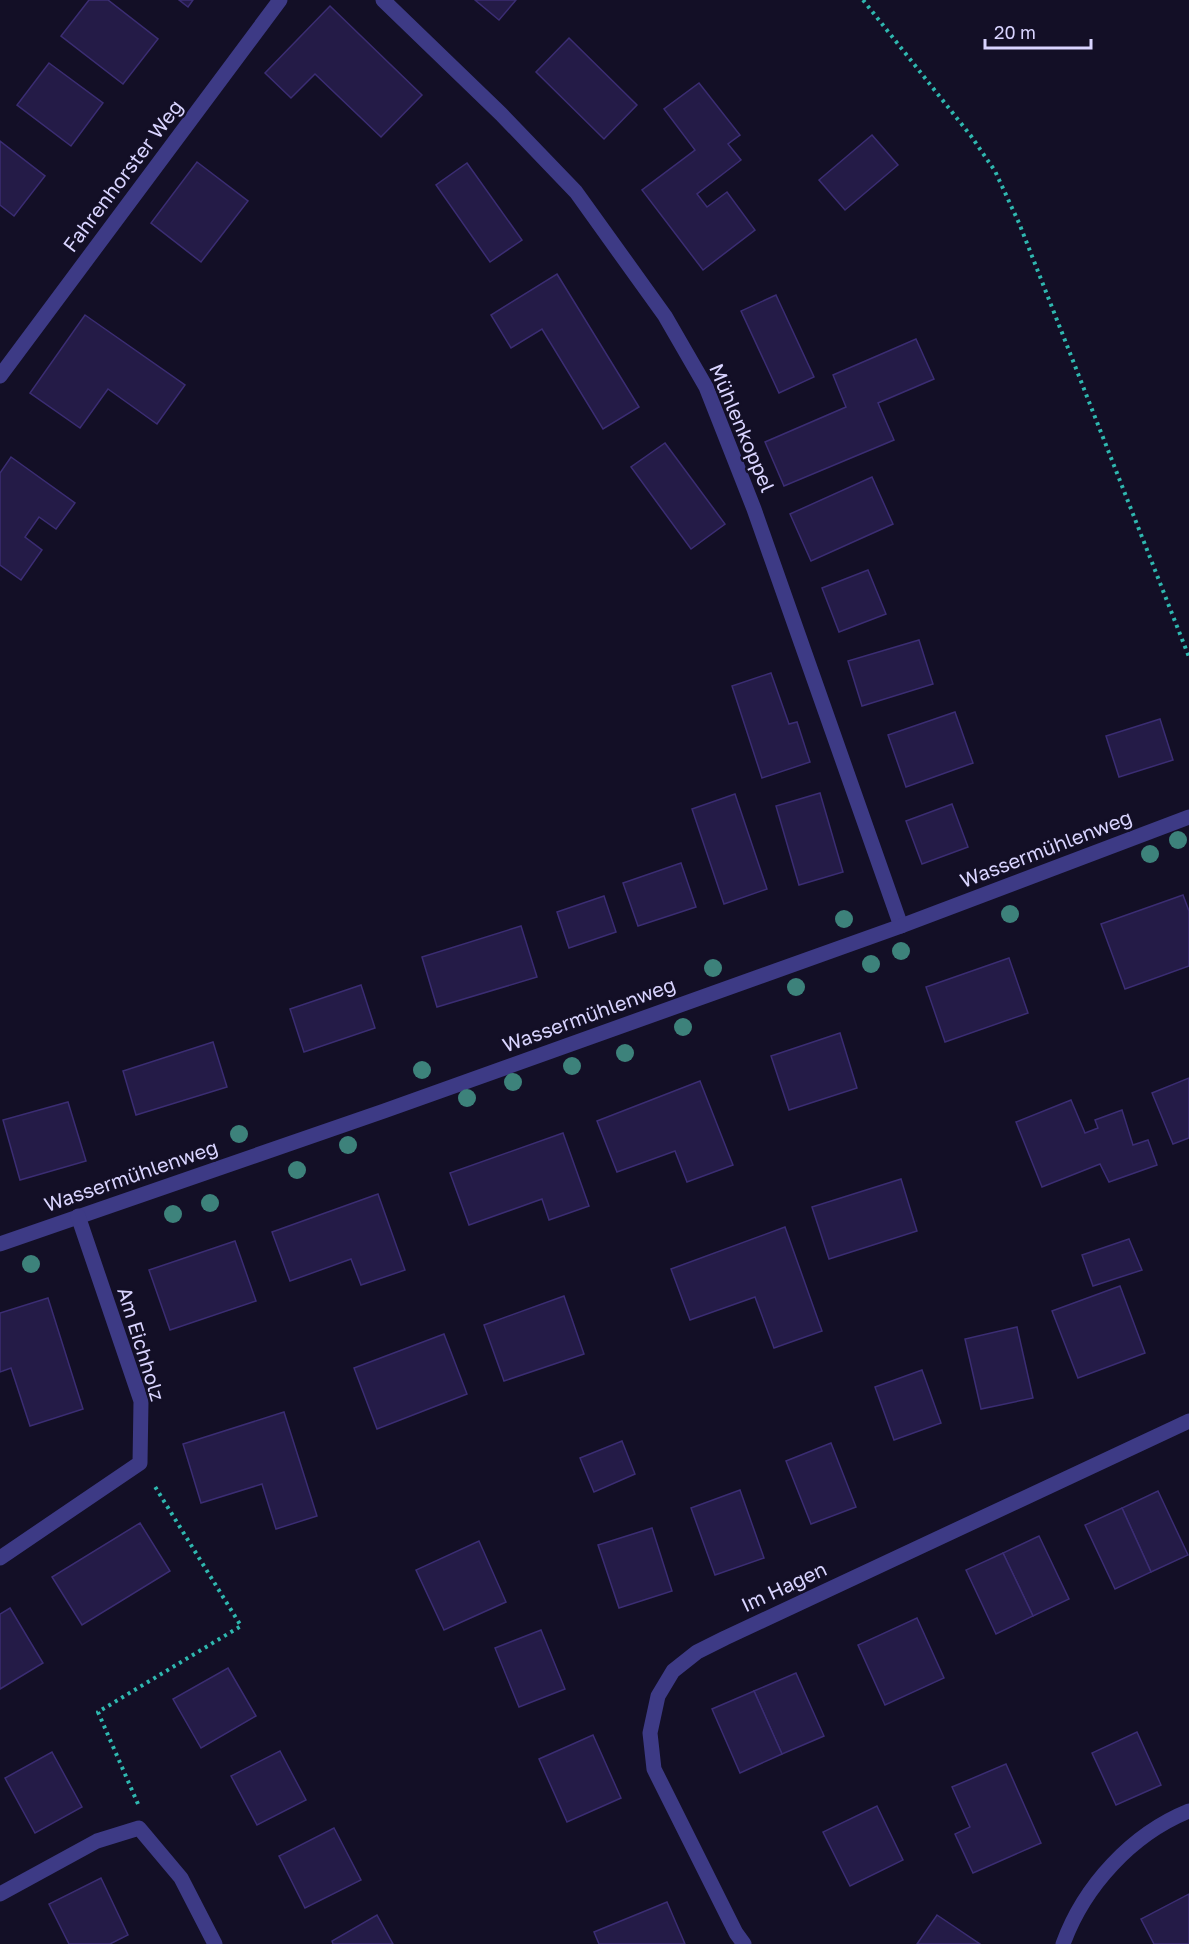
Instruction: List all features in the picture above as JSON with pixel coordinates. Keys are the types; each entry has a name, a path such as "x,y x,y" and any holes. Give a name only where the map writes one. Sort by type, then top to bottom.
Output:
{"street":[{"name":"Fahrenhorster Weg","path":"0,376 280,0"},
{"name":"Mühlenkoppel","path":"383,0 493,106 576,192 665,316 706,387 754,510 901,926"},
{"name":"Wassermühlenweg","path":"0,1244 901,926 1189,817"},
{"name":"Am Eichholz","path":"78,1216 141,1401 140,1463"},
{"name":"Im Hagen","path":"744,1944 736,1933 654,1769 650,1733 658,1696 673,1671 697,1652 725,1638 1189,1421"},
{"path":"0,1558 140,1463"},
{"path":"1063,1944 1071,1922 1100,1879 1132,1844 1189,1811"},
{"path":"0,1894 97,1841 139,1828 181,1878 215,1944"}],"path":[{"path":"863,0 971,136 995,171 1019,223 1189,657"},
{"path":"140,1463 241,1626 98,1712 134,1791 148,1840"}],"building":[{"path":"89,0 108,0 158,39 123,84 61,36"},
{"path":"179,0 193,0 188,7"},
{"path":"475,0 516,0 499,20"},
{"path":"330,6 422,95 381,137 315,74 291,98 265,73"},
{"path":"569,38 637,105 604,139 536,72"},
{"path":"49,63 103,103 71,146 17,105"},
{"path":"699,83 740,135 728,144 741,160 697,194 707,207 727,192 755,230 703,270 642,190 695,150 664,109"},
{"path":"872,135 898,165 845,210 819,180"},
{"path":"0,141 45,176 14,216 0,205"},
{"path":"197,162 248,201 201,262 151,223"},
{"path":"467,163 522,240 490,262 436,185"},
{"path":"557,274 639,407 603,429 542,329 511,348 491,315"},
{"path":"776,295 814,377 779,393 741,311"},
{"path":"85,315 185,385 157,424 108,389 80,428 30,393"},
{"path":"916,339 934,379 878,403 894,440 784,486 765,442 846,407 833,375"},
{"path":"665,443 725,524 691,549 631,467"},
{"path":"11,457 75,503 56,529 39,517 25,537 42,550 21,580 0,565 0,473"},
{"path":"872,477 893,524 811,561 790,514"},
{"path":"868,570 886,614 839,632 822,588"},
{"path":"919,640 933,684 862,706 848,661"},
{"path":"771,673 789,724 797,722 810,762 762,778 732,686"},
{"path":"955,712 973,763 906,787 888,735"},
{"path":"1160,719 1173,760 1119,777 1106,736"},
{"path":"820,793 843,872 799,885 776,806"},
{"path":"735,794 767,889 724,904 692,809"},
{"path":"952,804 968,847 922,864 906,821"},
{"path":"681,863 696,907 638,926 623,883"},
{"path":"1183,895 1189,911 1189,966 1125,989 1101,924"},
{"path":"604,896 616,932 569,948 557,912"},
{"path":"521,926 537,977 437,1007 422,957"},
{"path":"1009,958 1028,1013 945,1042 926,987"},
{"path":"361,985 375,1028 304,1052 290,1009"},
{"path":"840,1033 857,1088 789,1110 771,1056"},
{"path":"213,1042 227,1087 136,1115 123,1071"},
{"path":"1189,1078 1189,1138 1173,1144 1152,1093"},
{"path":"700,1081 733,1165 687,1182 675,1151 617,1172 597,1121"},
{"path":"1071,1100 1085,1133 1098,1128 1095,1120 1122,1110 1133,1145 1148,1140 1157,1165 1109,1182 1100,1164 1042,1187 1016,1122"},
{"path":"68,1102 86,1161 20,1180 3,1120"},
{"path":"563,1133 589,1206 549,1220 542,1199 469,1225 450,1173"},
{"path":"901,1179 917,1231 829,1259 812,1207"},
{"path":"378,1194 405,1270 361,1285 351,1259 290,1281 272,1232"},
{"path":"785,1227 822,1331 774,1348 755,1297 690,1320 671,1269"},
{"path":"1129,1239 1142,1270 1093,1286 1082,1255"},
{"path":"235,1241 256,1301 170,1330 149,1270"},
{"path":"1120,1286 1145,1353 1078,1378 1052,1311"},
{"path":"564,1296 584,1354 504,1381 484,1325"},
{"path":"48,1298 83,1409 30,1426 11,1368 0,1372 0,1313"},
{"path":"1017,1327 1033,1398 981,1409 965,1339"},
{"path":"444,1334 467,1394 377,1429 354,1368"},
{"path":"922,1370 941,1423 894,1440 875,1387"},
{"path":"284,1412 317,1516 276,1529 262,1484 201,1503 183,1444"},
{"path":"622,1441 635,1474 594,1492 580,1458"},
{"path":"831,1443 856,1507 811,1524 786,1461"},
{"path":"740,1490 764,1558 715,1575 691,1508"},
{"path":"1158,1491 1188,1555 1151,1572 1122,1508"},
{"path":"1122,1508 1151,1572 1115,1589 1085,1525"},
{"path":"140,1523 170,1571 82,1625 52,1577"},
{"path":"652,1528 672,1591 619,1608 598,1545"},
{"path":"1039,1536 1069,1599 1033,1616 1003,1553"},
{"path":"479,1541 506,1602 444,1630 416,1570"},
{"path":"1003,1553 1033,1616 996,1634 966,1570"},
{"path":"10,1608 43,1663 0,1689 0,1614"},
{"path":"917,1618 944,1678 885,1705 858,1645"},
{"path":"541,1630 565,1689 519,1707 495,1648"},
{"path":"228,1668 256,1716 201,1748 173,1699"},
{"path":"796,1673 824,1736 782,1754 754,1691"},
{"path":"754,1691 782,1754 740,1773 712,1709"},
{"path":"1137,1732 1161,1785 1116,1805 1092,1753"},
{"path":"593,1735 621,1798 567,1822 539,1759"},
{"path":"280,1751 306,1800 257,1825 231,1776"},
{"path":"52,1752 82,1807 35,1833 5,1778"},
{"path":"1006,1764 1041,1843 973,1873 955,1834 970,1827 952,1787"},
{"path":"877,1806 903,1860 850,1886 823,1832"},
{"path":"334,1828 361,1880 305,1908 279,1856"},
{"path":"101,1878 128,1935 110,1944 69,1944 49,1904"},
{"path":"1189,1894 1189,1944 1154,1944 1141,1919"},
{"path":"667,1902 685,1944 599,1944 594,1932"},
{"path":"377,1915 393,1944 333,1944 332,1941"},
{"path":"937,1915 980,1944 917,1944"}]}
